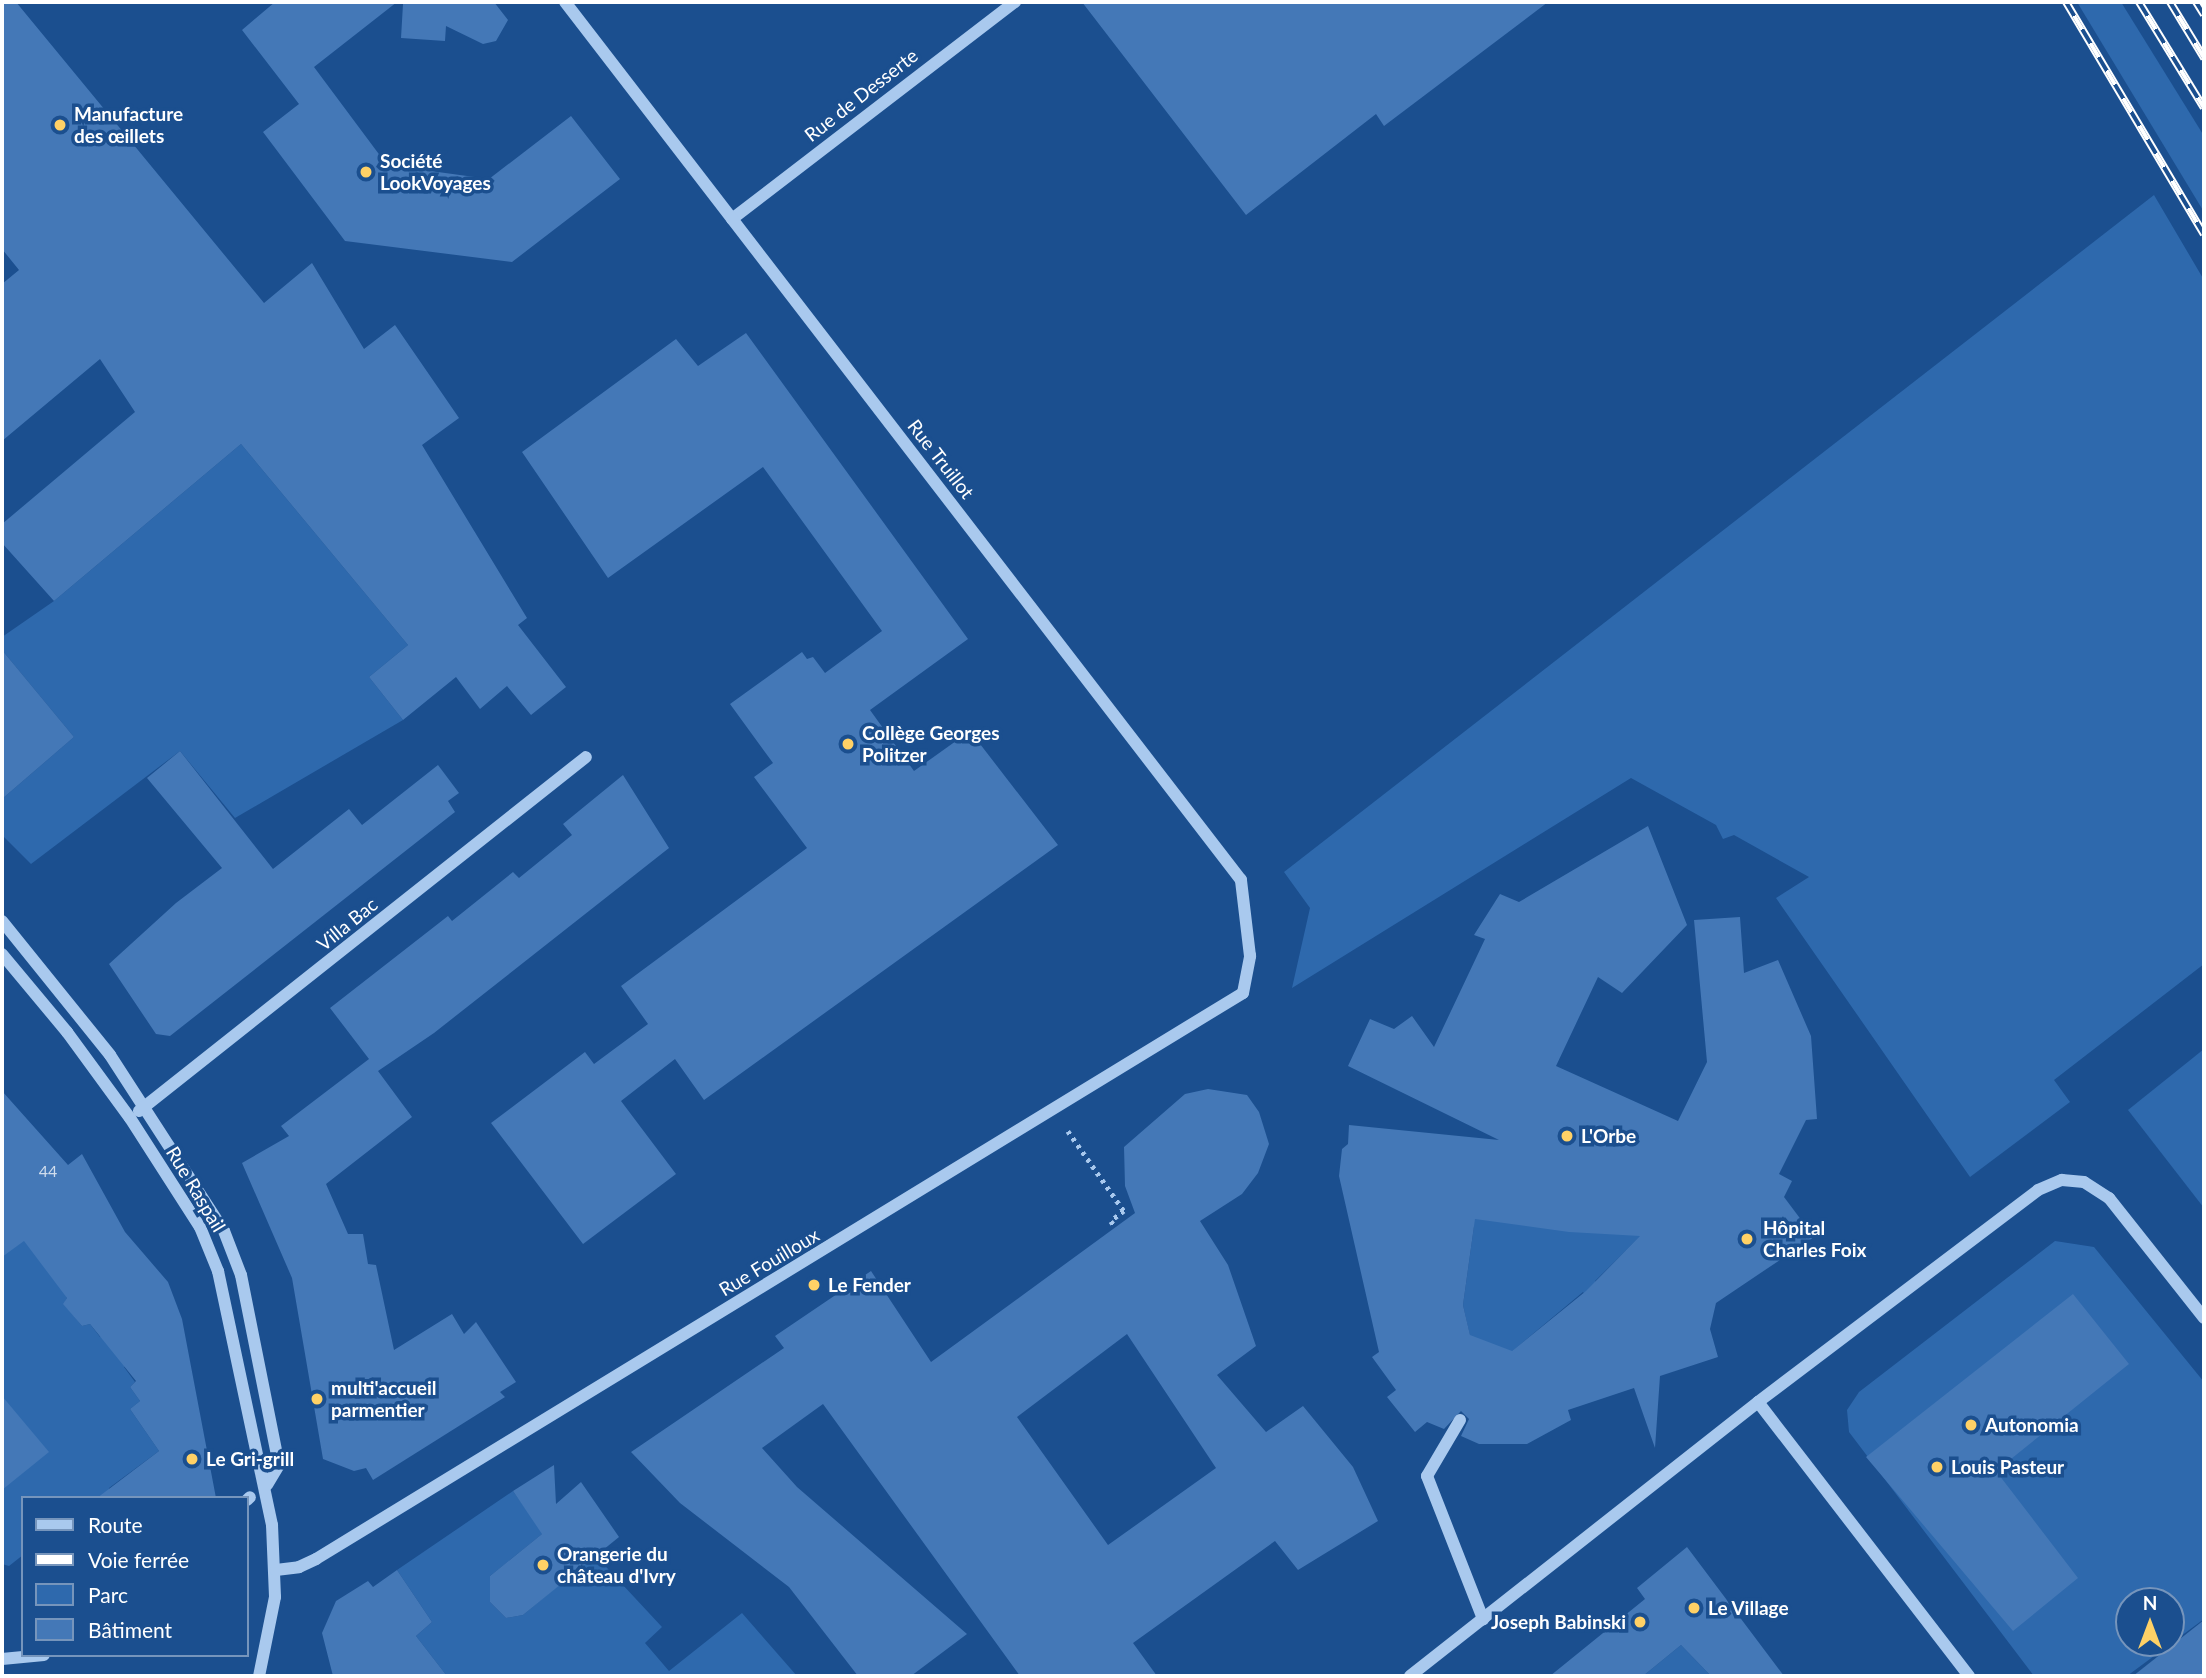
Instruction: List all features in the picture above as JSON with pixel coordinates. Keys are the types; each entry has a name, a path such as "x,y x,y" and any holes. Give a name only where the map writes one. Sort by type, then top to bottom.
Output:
{"street":[{"name":"Rue Truillot","path":"565,2 1241,880 1250,956"},
{"name":"Rue de Desserte","path":"732,219 1014,2"},
{"name":"Villa Bac","path":"130,1118 586,757"},
{"path":"2,921 110,1055 224,1231 241,1275 279,1465 267,1485"},
{"name":"Rue Raspail","path":"2,954 67,1032 130,1118 210,1250 267,1485 276,1570 260,1676"},
{"name":"Rue Fouilloux","path":"276,1570 299,1567 316,1559 1244,992 1250,956"},
{"path":"1410,1676 1758,1402 2038,1190 2062,1180 2084,1182 2109,1198 2204,1318"},
{"path":"1758,1402 1969,1676"},
{"path":"1460,1420 1427,1476 1483,1619"},
{"path":"2,1659 23,1657"}],"path":[{"path":"1079,1148 1124,1211 1111,1221 1114,1225"}],"green space":[{"path":"2077,2 2121,2 2204,136 2204,212"},
{"path":"2154,195 2204,280 2204,964 2054,1080 2070,1102 1970,1177 1776,898 1809,877 1734,835 1723,839 1716,825 1631,778 1292,988 1310,908 1284,872"},
{"path":"241,444 408,645 369,677 403,720 235,818 180,751 31,864 2,835 2,799 74,737 2,650 2,637 54,601"},
{"path":"2204,1049 2204,1208 2128,1110"},
{"path":"1488,1139 1666,1211 1595,1281 1610,1300 1597,1311 1583,1292 1510,1353 1471,1340 1463,1305 1474,1226 1469,1204"},
{"path":"33,1230 67,1298 64,1304 82,1326 90,1324 100,1337 114,1326 138,1355 124,1367 135,1382 130,1387 140,1401 130,1409 159,1451 109,1488 108,1496 21,1496 21,1557 9,1566 2,1564 2,1237 12,1248"},
{"path":"2055,1241 2094,1247 2204,1382 2204,1619 2185,1633 2185,1587 2115,1587 2115,1657 2153,1657 2127,1676 2034,1676 1849,1432 1847,1410 1859,1392"},
{"path":"513,1491 528,1512 562,1518 490,1576 490,1602 506,1618 523,1615 595,1555 662,1627 645,1643 669,1671 742,1613 797,1676 447,1676 416,1636 432,1622 397,1570"},
{"path":"1681,1645 1711,1676 1643,1676"}],"building":[{"path":"2,2 16,2 264,303 312,263 364,349 395,325 459,418 422,445 527,618 518,625 566,687 531,715 507,686 480,709 456,677 403,720 369,677 408,645 241,444 54,601 2,543 2,524 135,412 100,359 2,441 2,284 19,270 2,249"},
{"name":"Société LookVoyages","path":"275,2 397,2 314,67 387,165 489,179 571,116 620,179 512,262 345,241 263,132 299,104 242,30"},
{"path":"399,2 494,2 508,20 496,41 483,44 446,26 445,41 401,38 403,4"},
{"path":"1082,2 1548,2 1384,126 1376,114 1246,215"},
{"path":"746,333 968,639 870,710 914,771 970,731 1058,845 704,1100 675,1059 621,1101 676,1174 583,1244 491,1123 585,1052 594,1064 648,1024 621,986 807,848 754,777 773,763 730,704 802,652 807,659 813,657 825,673 882,631 763,467 608,578 522,452 676,339 698,366"},
{"path":"2,650 74,737 2,799"},
{"path":"180,751 273,869 349,809 362,825 438,765 459,793 448,801 455,812 170,1036 156,1034 109,964 176,903 222,868 147,778"},
{"path":"623,775 669,848 434,1033 378,1071 412,1117 326,1184 348,1234 363,1234 368,1264 376,1265 394,1350 452,1314 464,1334 476,1322 516,1382 500,1392 505,1397 373,1480 366,1468 354,1471 323,1459 292,1278 242,1163 289,1136 281,1126 369,1059 330,1008 448,916 452,921 513,872 519,878 572,835 563,824"},
{"name":"L'Orbe","path":"1648,826 1687,925 1622,993 1598,977 1556,1066 1678,1121 1707,1062 1694,920 1740,917 1744,973 1778,960 1811,1036 1817,1119 1806,1120 1779,1174 1792,1181 1784,1197 1814,1237 1716,1303 1710,1329 1718,1357 1660,1376 1655,1448 1634,1388 1568,1410 1571,1420 1527,1444 1479,1444 1461,1436 1469,1419 1461,1411 1444,1429 1427,1422 1415,1432 1387,1397 1396,1390 1372,1357 1379,1352 1339,1176 1342,1149 1348,1144 1349,1125 1499,1140 1348,1066 1370,1019 1394,1029 1412,1016 1434,1047 1485,939 1474,935 1500,894 1519,902","holes":["1475,1219 1569,1232 1640,1236 1586,1291 1512,1351 1470,1335 1463,1305"]},
{"path":"1208,1089 1247,1095 1259,1112 1269,1144 1258,1173 1242,1194 1200,1221 1228,1265 1256,1346 1217,1375 1266,1432 1303,1406 1353,1467 1378,1521 1298,1570 1275,1541 1133,1643 1157,1676 1020,1676 823,1404 762,1448 797,1487 967,1634 911,1676 858,1676 789,1587 680,1503 631,1452 784,1348 775,1336 871,1271 931,1362 1135,1213 1125,1186 1124,1147 1185,1094","holes":["1127,1334 1216,1468 1108,1545 1017,1417"]},
{"path":"2,1091 68,1165 82,1154 125,1232 168,1282 182,1319 216,1496 100,1496 159,1451 130,1409 140,1401 130,1387 136,1381 90,1324 82,1326 63,1304 67,1298 24,1241 2,1257"},
{"name":"Louis Pasteur","path":"2073,1294 2129,1364 1996,1471 2078,1578 2013,1631 1866,1457"},
{"path":"2,1396 49,1452 2,1490"},
{"path":"554,1465 556,1504 581,1482 619,1537 523,1615 506,1618 490,1602 490,1576 542,1534 513,1491"},
{"name":"Le Village","path":"1687,1547 1784,1676 1711,1676 1681,1645 1643,1676 1550,1676 1645,1599 1637,1588"},
{"path":"397,1570 432,1622 416,1636 447,1676 333,1676 322,1633 336,1601 368,1581 373,1587"},
{"path":"2204,1620 2204,1676 2133,1676 2157,1657 2185,1657 2185,1635"}],"railway":[{"path":"2066,2 2204,234"},
{"path":"2139,2 2204,108"},
{"path":"2170,2 2204,58"},
{"path":"2196,2 2204,15"}],"place":[{"name":"Manufacture des œillets","path":"60,125"},
{"name":"Société LookVoyages","path":"366,172"},
{"name":"Collège Georges Politzer","path":"848,744"},
{"name":"L'Orbe","path":"1567,1136"},
{"name":"Hôpital Charles Foix","path":"1747,1239"},
{"name":"Le Fender","path":"814,1285"},
{"name":"multi'accueil parmentier","path":"317,1399"},
{"name":"Autonomia","path":"1971,1425"},
{"name":"Le Gri-grill","path":"192,1459"},
{"name":"Louis Pasteur","path":"1937,1467"},
{"name":"Orangerie du château d'Ivry","path":"543,1565"},
{"name":"Le Village","path":"1694,1608"},
{"name":"Joseph Babinski","path":"1640,1622"}]}
